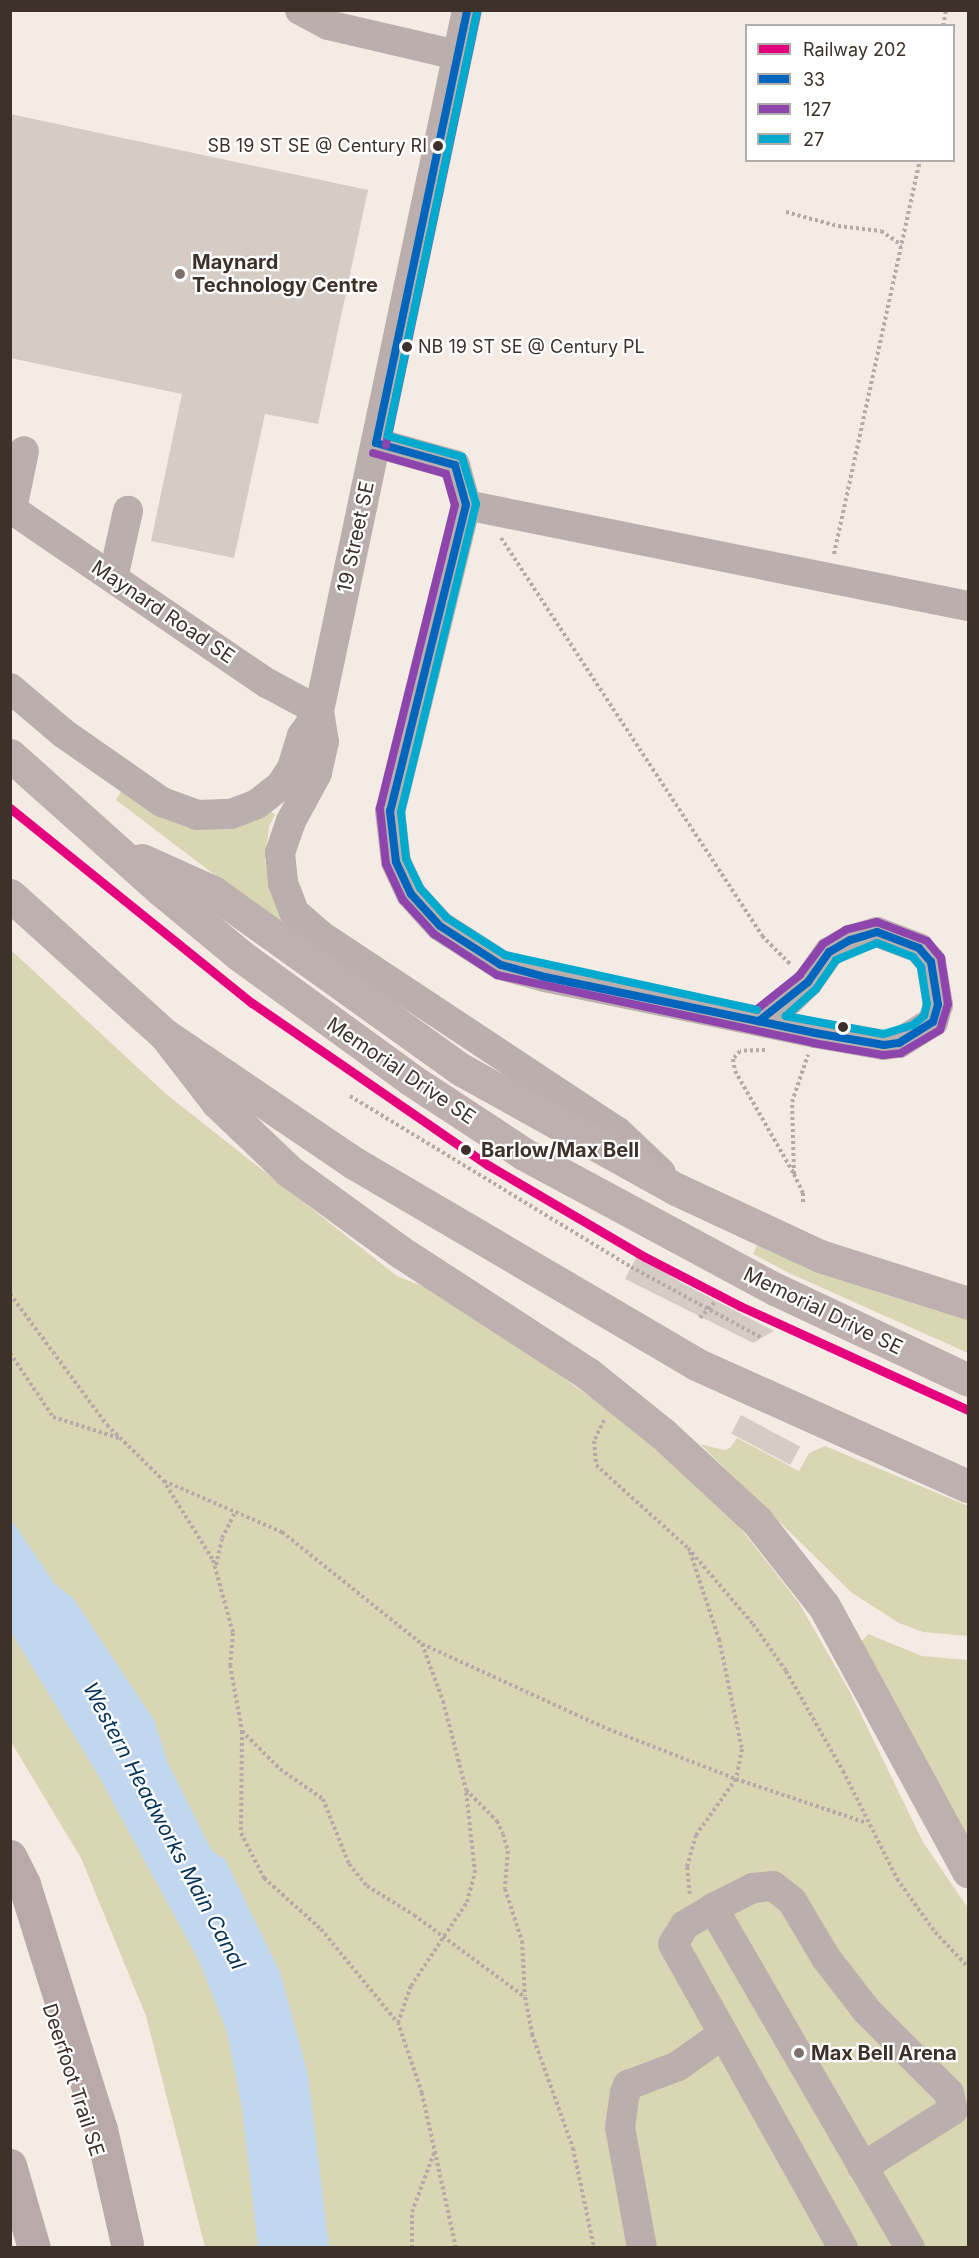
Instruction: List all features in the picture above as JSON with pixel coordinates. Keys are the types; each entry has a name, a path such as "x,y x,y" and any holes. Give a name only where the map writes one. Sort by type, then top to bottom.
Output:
{"highway":[{"path":"10,1856 24,1884 97,2118 127,2245"},
{"name":"Deerfoot Trail SE","path":"10,1915 52,2012 127,2245"},
{"path":"10,2165 34,2247"}],"main road":[{"name":"Memorial Drive SE","path":"10,755 112,847 232,949 311,1009 524,1154 775,1289 969,1380"},
{"path":"112,847 213,892 462,1070 678,1190 820,1256 969,1303"},
{"path":"10,895 165,1035 354,1162 696,1364 969,1486"},
{"path":"165,1035 217,1102 289,1171 399,1251 587,1373 662,1432 757,1521 824,1606 969,1871"}],"street":[{"path":"300,10 328,25 365,22 457,55"},
{"name":"19 Street SE","path":"319,711 467,10"},
{"path":"376,442 455,465 466,505 390,811 396,862 411,894 440,926 501,965 759,1021 884,1045 918,1034 933,1022 938,1005 931,962 919,948 877,932 850,940 829,952 808,982 759,1021"},
{"path":"11,508 24,451"},
{"path":"466,505 969,606"},
{"name":"Maynard Road SE","path":"11,508 267,684 319,711"},
{"path":"114,578 128,511"},
{"path":"10,688 63,733 162,802 197,815 231,814 257,804 281,785 292,768 302,736 319,711"},
{"path":"319,711 324,742 317,773 291,821 280,852 283,883 294,912 320,935 618,1132 678,1190"},
{"path":"843,2247 673,1944 685,1925 753,1888 773,1886 792,1901 826,1958 867,2011 949,2093 953,2110 863,2167"},
{"path":"707,1912 863,2167 904,2245"},
{"path":"642,2247 620,2127 628,2085 678,2066 723,2034"}],"path":[{"path":"829,578 920,162"},
{"path":"786,212 838,226 881,231 902,245"},
{"path":"495,531 510,548 542,603 762,936 808,982"},
{"path":"794,1174 792,1102 810,1049 798,1049"},
{"path":"775,1050 740,1051 734,1059 735,1071 794,1174 803,1193 803,1205"},
{"path":"350,1096 707,1310 762,1338"},
{"path":"10,1294 120,1438 163,1480 216,1567 233,1633 230,1665 242,1731 241,1833 264,1878 321,1929 398,2023 423,2093 456,2247"},
{"path":"699,1317 715,1302"},
{"path":"10,1353 53,1417 120,1438"},
{"path":"605,1416 594,1441 596,1465 688,1548 753,1624 786,1671 843,1771 897,1879 936,1932 969,1967"},
{"path":"163,1480 234,1513 273,1528 305,1547 422,1644 608,1729 736,1779 867,1823"},
{"path":"216,1567 222,1538 234,1513"},
{"path":"688,1548 719,1639 742,1749 736,1779 696,1835 687,1867 690,1895 707,1912"},
{"path":"398,2023 411,1986 468,1902 475,1873 466,1790 443,1701 422,1644"},
{"path":"242,1731 280,1769 323,1799 349,1864 367,1886 525,1997"},
{"path":"466,1790 497,1821 503,1834 507,1851 505,1889 522,1941 525,1997 532,2034 573,2148 594,2247"},
{"path":"412,2247 412,2212 435,2152"}],"shaded area":[{"path":"122,790 269,809 275,815 269,826 265,860 270,888 283,917 278,923 116,800"},
{"path":"11,950 166,1094 397,1276 455,1299 637,1431 738,1525 799,1603 850,1692 923,1842 968,1908 968,2247 205,2247 146,2016 81,1858 11,1742"},
{"path":"757,1245 877,1292 968,1320 968,1353 789,1273 753,1254"},
{"path":"737,1438 799,1471 809,1453 825,1446 968,1506 968,1636 923,1632 899,1623 852,1593 700,1444 724,1450 730,1448"},
{"path":"868,1634 922,1656 968,1660 968,1853 860,1643"}],"water":[{"name":"Western Headworks Main Canal","path":"11,1519 55,1584 73,1598 154,1720 168,1763 212,1851 225,1859 280,1972 308,2074 329,2247 258,2247 242,2108 227,2032 199,1961 97,1773 11,1632"}],"building":[{"name":"Maynard Technology Centre","path":"10,114 368,190 318,424 265,414 234,558 151,541 182,394 10,358"},
{"path":"637,1256 682,1283 774,1331 753,1343 625,1279"},
{"path":"741,1415 800,1446 790,1465 731,1434"}],"rail line":[{"name":"202","path":"10,808 252,1003 488,1165 645,1257 740,1306 968,1410"}],"transit line":[{"name":"33","path":"376,443 467,10"},
{"name":"127","path":"386,445 477,12"},
{"name":"27","path":"477,12 388,436 462,457 476,504 401,812 406,859 420,888 447,918 505,955 757,1010"},
{"name":"33","path":"376,443 455,465 466,505 390,811 396,862 411,894 440,926 501,965 545,977 815,1033 884,1045 899,1043 933,1022 938,1005 931,962 919,948 877,932 850,940 829,952 808,982 759,1021"},
{"name":"127","path":"373,453 446,474 455,505 380,809 386,864 403,900 434,934 497,975 813,1043 883,1055 901,1053 940,1030 948,1004 941,958 927,941 877,922 846,930 823,944 800,975 756,1010"},
{"name":"27","path":"877,943 913,957 921,967 927,1004 924,1016 913,1025 883,1034 786,1016 816,989 836,960 877,943"}],"place":[{"name":"SB 19 ST SE @ Century RI","path":"438,146"},
{"name":"Maynard Technology Centre","path":"180,274"},
{"name":"NB 19 ST SE @ Century PL","path":"407,347"},
{"name":"Barlow/Max Bell","path":"466,1150"},
{"name":"Max Bell Arena","path":"799,2053"}]}
